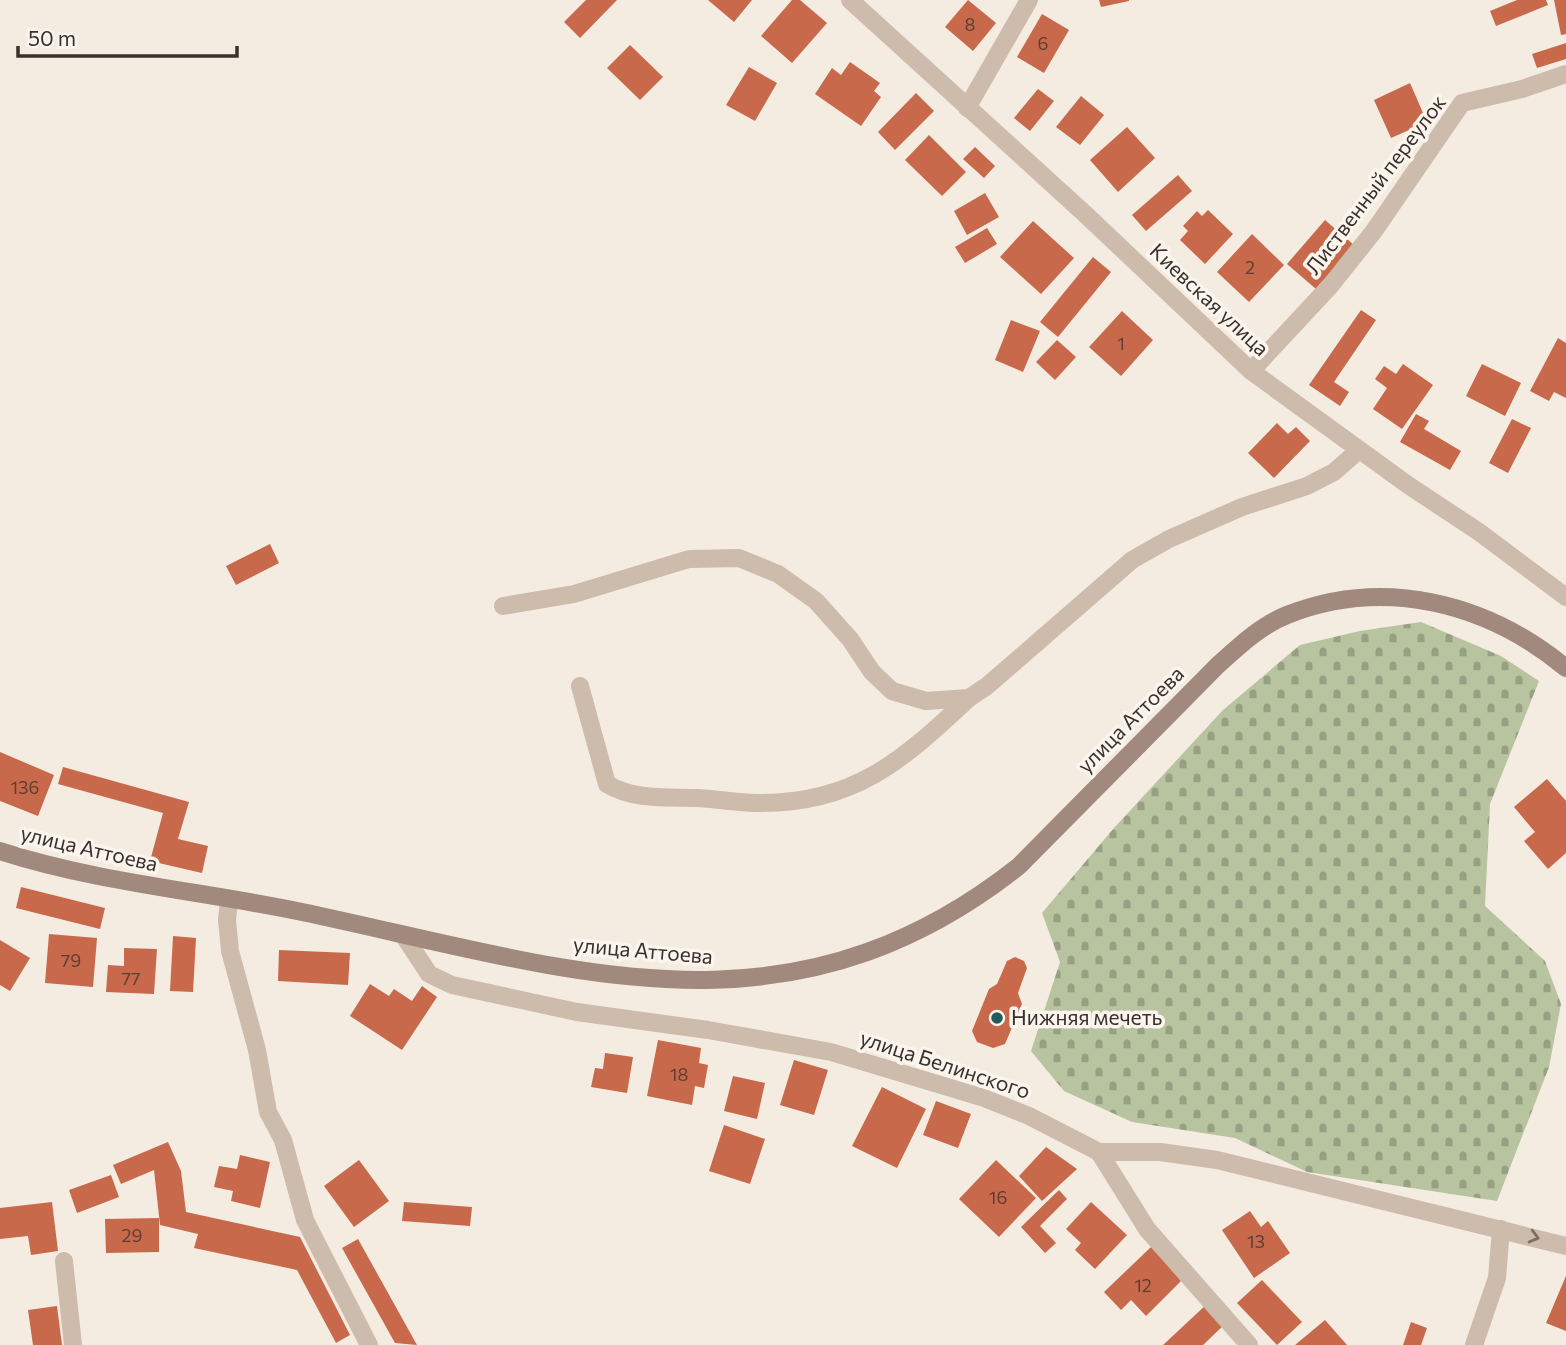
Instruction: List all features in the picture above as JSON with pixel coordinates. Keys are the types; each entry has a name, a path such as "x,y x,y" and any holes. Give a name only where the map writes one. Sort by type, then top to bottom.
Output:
{"street":[{"name":"Киевская улица","path":"850,0 1251,371 1359,450 1479,531 1566,597"},
{"path":"967,108 1029,0"},
{"name":"Лиственный переулок","path":"1251,371 1331,285 1374,231 1462,103 1522,89 1566,74"},
{"path":"580,686 598,759 607,784 613,788 645,796 756,803 840,792 878,774 913,750 969,698 987,686 1132,561 1169,539 1242,507 1307,486 1334,472 1359,450"},
{"path":"503,606 574,594 690,559 739,558 778,574 816,601 850,639 872,672 892,691 926,702 969,698"},
{"name":"улица Аттоева","path":"0,851 55,867 299,912 530,963 689,981 747,979 817,969 901,939 990,888 1018,866 1238,647 1285,615 1351,597 1389,596 1429,600 1476,615 1512,632 1566,668"},
{"path":"229,901 227,920 230,951 257,1050 268,1112 283,1140 305,1220 369,1345"},
{"name":"улица Белинского","path":"404,936 429,974 452,985 578,1012 708,1030 831,1052 984,1098 1029,1116 1099,1152 1160,1152 1217,1160 1566,1246"},
{"path":"1099,1152 1147,1229 1249,1345"},
{"path":"1474,1345 1497,1278 1501,1229"},
{"path":"64,1261 73,1345"}],"green space":[{"path":"1421,622 1501,656 1539,681 1490,804 1485,906 1545,961 1561,1004 1549,1067 1497,1201 1307,1172 1235,1138 1132,1122 1064,1091 1031,1051 1060,962 1042,913 1114,828 1223,710 1300,645 1360,631"}],"building":[{"path":"586,0 617,0 580,38 564,22"},
{"path":"708,0 752,0 734,22"},
{"path":"792,0 800,0 827,23 792,63 761,36"},
{"path":"968,0 996,23 973,51 945,27"},
{"path":"1099,0 1129,0 1129,1 1101,7"},
{"path":"1517,0 1546,0 1548,5 1496,26 1490,11"},
{"path":"1554,0 1566,0 1566,34 1561,35"},
{"path":"1042,14 1069,30 1044,73 1017,57"},
{"path":"1566,43 1566,59 1537,68 1532,54"},
{"path":"630,45 663,77 640,100 607,68"},
{"path":"850,62 880,83 874,91 881,97 861,126 815,94 832,68 841,75"},
{"path":"749,67 777,83 755,121 726,105"},
{"path":"1410,83 1427,122 1391,138 1374,100"},
{"path":"1038,89 1054,101 1030,131 1014,118"},
{"path":"916,93 934,111 895,150 878,132"},
{"path":"1081,96 1104,115 1080,145 1056,127"},
{"path":"1127,127 1155,158 1118,192 1090,160"},
{"path":"929,135 966,172 942,196 905,160"},
{"path":"975,147 995,166 984,178 963,159"},
{"path":"1178,175 1192,191 1146,231 1132,215"},
{"path":"985,193 999,217 967,235 954,211"},
{"path":"1208,210 1233,234 1205,264 1180,240 1188,231 1183,226 1197,211 1202,216"},
{"path":"1325,220 1354,245 1316,289 1287,264"},
{"path":"1033,221 1074,258 1041,294 1000,257"},
{"path":"987,228 997,244 965,263 955,247"},
{"path":"1252,234 1284,265 1249,302 1217,272"},
{"path":"1093,257 1111,272 1058,337 1040,322"},
{"path":"1361,310 1376,320 1334,382 1349,392 1340,406 1309,385"},
{"path":"1122,311 1153,340 1121,376 1089,347"},
{"path":"1011,320 1040,331 1023,372 995,360"},
{"path":"1558,338 1566,343 1566,398 1554,392 1549,401 1530,391"},
{"path":"1057,340 1076,357 1055,380 1036,362"},
{"path":"1403,364 1433,385 1402,429 1373,409 1387,388 1375,379 1384,366 1396,374"},
{"path":"1482,364 1521,383 1505,416 1466,396"},
{"path":"1416,414 1429,421 1424,429 1461,451 1450,470 1400,442"},
{"path":"1512,419 1531,428 1508,473 1489,463"},
{"path":"1277,423 1288,434 1296,427 1310,441 1274,478 1248,453"},
{"path":"270,544 279,563 236,585 226,566"},
{"path":"0,752 54,775 38,816 0,801"},
{"path":"63,767 189,802 178,839 208,846 202,873 150,861 163,813 58,784"},
{"path":"1547,779 1566,801 1566,853 1548,869 1524,841 1535,832 1514,807"},
{"path":"21,887 105,908 100,929 16,908"},
{"path":"49,934 97,938 93,987 45,983"},
{"path":"173,936 196,938 193,992 170,991"},
{"path":"0,940 30,958 10,991 0,985"},
{"path":"124,948 157,949 154,994 106,992 108,965 124,966"},
{"path":"279,950 350,953 348,985 278,981"},
{"path":"1015,957 1024,961 1027,968 1018,993 1022,1004 1005,1044 993,1048 977,1042 972,1031 989,989 997,984 1007,961"},
{"path":"370,984 389,996 394,989 412,1001 422,986 437,997 402,1050 350,1016"},
{"path":"658,1040 701,1048 699,1063 708,1065 704,1088 695,1086 692,1105 647,1096"},
{"path":"605,1053 633,1057 627,1093 591,1087 595,1068 603,1069"},
{"path":"794,1060 828,1070 814,1115 780,1105"},
{"path":"733,1076 765,1083 757,1119 724,1111"},
{"path":"882,1087 926,1109 897,1168 852,1146"},
{"path":"936,1101 971,1114 958,1148 923,1135"},
{"path":"724,1125 765,1139 750,1184 709,1171"},
{"path":"168,1142 181,1171 186,1212 300,1237 350,1335 336,1343 297,1270 194,1248 198,1234 160,1225 154,1170 121,1184 113,1165"},
{"path":"1046,1147 1077,1169 1042,1201 1019,1176"},
{"path":"240,1155 270,1162 260,1208 231,1201 233,1191 214,1187 219,1166 237,1169"},
{"path":"359,1160 389,1201 354,1227 324,1186"},
{"path":"996,1160 1036,1198 999,1237 959,1199"},
{"path":"111,1175 119,1197 77,1213 69,1190"},
{"path":"1059,1190 1067,1199 1040,1226 1056,1243 1045,1253 1021,1227"},
{"path":"52,1202 58,1251 31,1255 28,1236 0,1239 0,1208"},
{"path":"404,1202 472,1207 470,1226 402,1221"},
{"path":"1091,1202 1127,1235 1095,1269 1075,1250 1081,1243 1066,1229"},
{"path":"1250,1211 1261,1227 1268,1221 1290,1253 1254,1278 1222,1230"},
{"path":"159,1218 159,1252 106,1253 105,1219"},
{"path":"358,1239 417,1345 395,1343 342,1248"},
{"path":"1151,1247 1182,1280 1146,1316 1131,1300 1121,1310 1104,1292"},
{"path":"1566,1276 1566,1331 1546,1323"},
{"path":"1262,1280 1302,1322 1277,1345 1237,1303"},
{"path":"1207,1304 1225,1324 1203,1345 1163,1345"},
{"path":"57,1306 62,1345 33,1345 28,1310"},
{"path":"1325,1320 1347,1345 1295,1345"},
{"path":"1411,1322 1427,1328 1421,1345 1403,1345"}],"place":[{"name":"Нижняя мечеть","path":"997,1018"}]}
